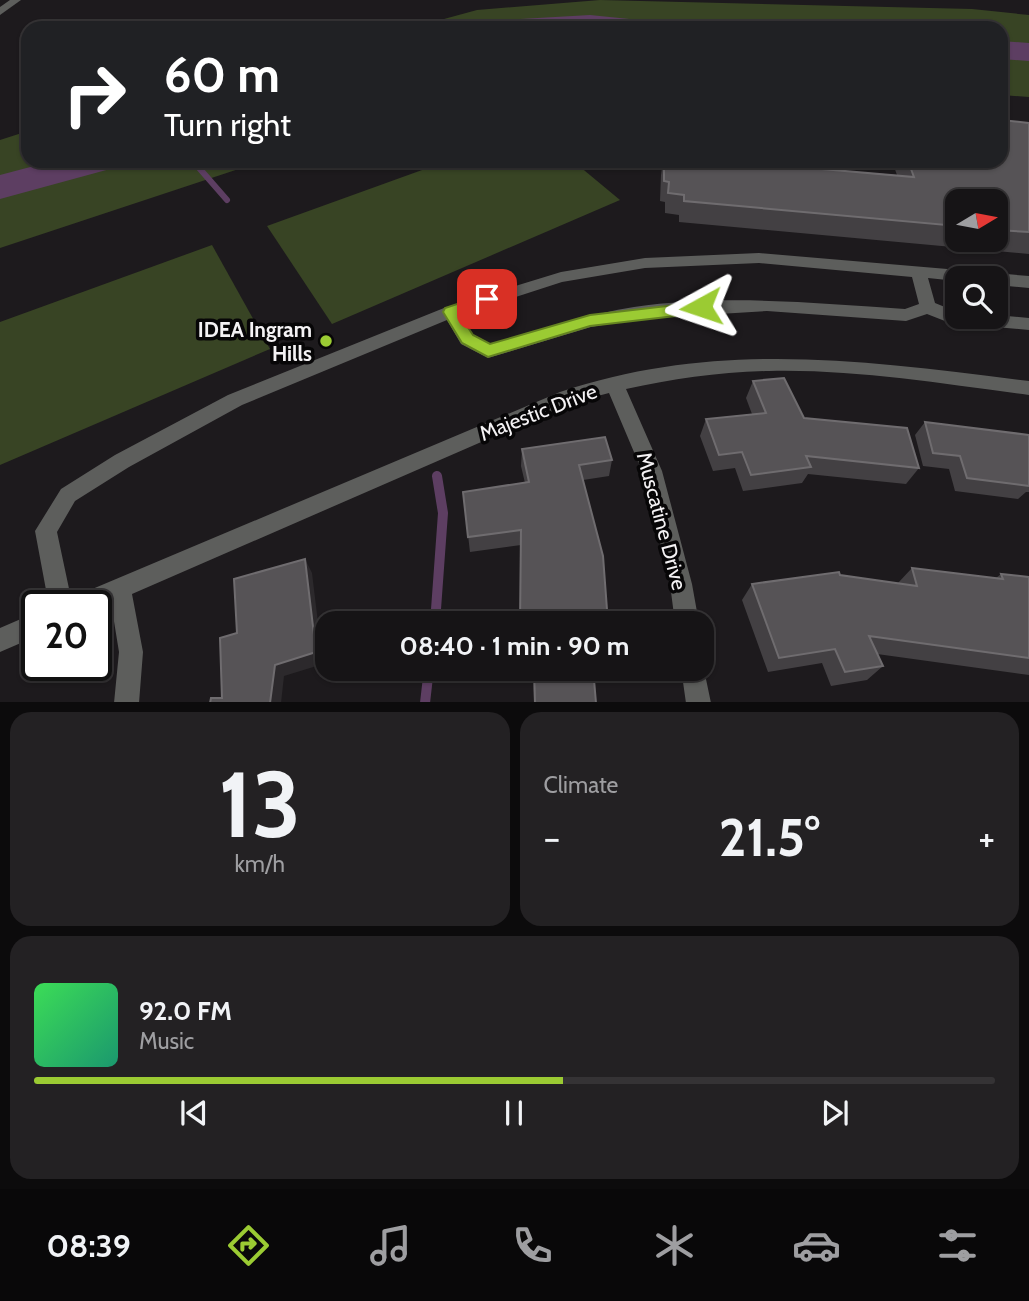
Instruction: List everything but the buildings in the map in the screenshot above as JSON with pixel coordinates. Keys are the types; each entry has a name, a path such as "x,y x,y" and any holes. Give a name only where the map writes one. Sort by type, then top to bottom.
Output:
{"street":[{"path":"0,12 16,0"},
{"path":"58,590 46,531 68,495 122,461 235,400 450,312 561,277 645,263 759,258 945,274"},
{"path":"918,271 928,307"},
{"path":"1008,280 1029,282"},
{"path":"450,312 467,339 488,351 590,321 637,313 768,305 906,315 928,307 950,317 1029,324"},
{"name":"Majestic Drive","path":"112,591 567,397 614,383 688,370 798,364 854,367 1029,388"},
{"name":"Muscatine Drive","path":"614,383 652,471 681,584 685,611"},
{"path":"120,587 131,652 125,702"},
{"path":"0,640 21,631"},
{"path":"695,681 699,702"}],"green space":[{"path":"600,0 972,9 1029,15 1029,97 1008,96 1008,21 437,21 477,10"},
{"path":"21,133 21,168 242,168 0,248 0,140"},
{"path":"428,168 581,168 620,200 332,324 267,226"},
{"path":"212,245 270,349 0,465 0,322"}],"waterway":[{"path":"1008,50 1029,52"},
{"path":"0,187 71,168"},
{"path":"199,168 227,200"},
{"path":"436,611 443,513 437,476"},
{"path":"425,702 428,681"}],"place":[{"name":"IDEA Ingram Hills","path":"326,341"}],"route":[{"path":"487,299 450,312 467,339 488,351 590,321 701,307"}]}
